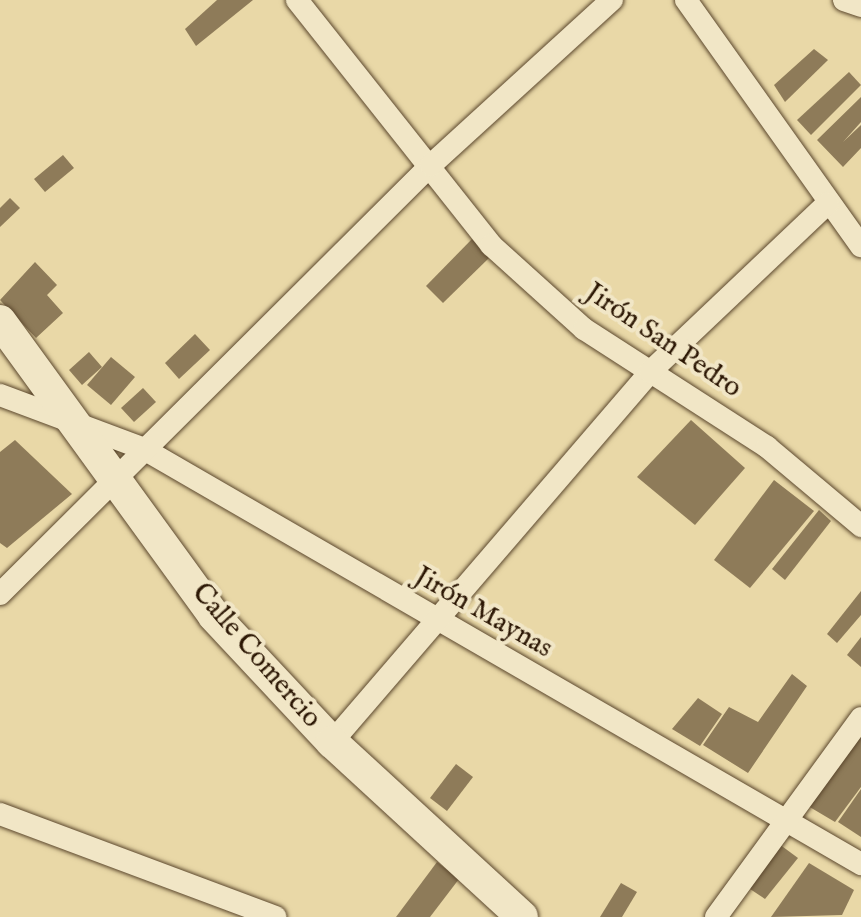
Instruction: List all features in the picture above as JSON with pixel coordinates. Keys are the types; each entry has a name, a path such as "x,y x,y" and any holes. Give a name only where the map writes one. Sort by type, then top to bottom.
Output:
{"street":[{"name":"Jirón San Pedro","path":"297,0 431,165 491,245 584,329 767,447 861,526"},
{"path":"0,594 142,448 431,165 612,0"},
{"path":"686,0 861,246"},
{"path":"844,0 861,6"},
{"path":"332,742 650,372 828,203"},
{"name":"Calle Comercio","path":"0,321 214,616 332,742 522,917"},
{"name":"Jirón Maynas","path":"0,395 73,419 142,448 436,622 861,864"},
{"path":"716,917 782,821 861,718"},
{"path":"0,814 275,917"}],"building":[{"path":"217,0 253,0 196,46 185,29"},
{"path":"814,49 828,60 785,102 774,85"},
{"path":"849,72 861,85 811,135 797,120"},
{"path":"861,97 861,122 843,142 861,125 861,148 843,167 817,140"},
{"path":"63,155 74,168 45,192 34,179"},
{"path":"10,198 20,208 0,227 0,208"},
{"path":"472,239 490,257 443,303 426,286"},
{"path":"35,262 57,285 47,295 63,313 36,338 0,300"},
{"path":"195,334 210,350 179,379 165,363"},
{"path":"89,352 102,367 82,385 69,370"},
{"path":"111,357 135,377 111,405 87,385"},
{"path":"143,388 156,402 134,422 121,408"},
{"path":"691,420 745,468 695,525 637,477"},
{"path":"15,440 72,494 7,548 0,543 0,452"},
{"path":"774,480 814,511 750,588 714,560"},
{"path":"819,510 831,521 785,580 772,569"},
{"path":"861,591 861,615 837,643 827,634"},
{"path":"861,637 861,667 847,655"},
{"path":"792,674 807,686 748,773 703,745 729,707 758,722"},
{"path":"698,698 722,714 700,746 672,729"},
{"path":"861,734 861,787 835,822 808,806"},
{"path":"456,764 473,777 447,811 430,798"},
{"path":"861,789 861,837 838,822"},
{"path":"779,844 798,858 765,899 747,887"},
{"path":"437,862 459,879 430,917 396,917"},
{"path":"809,863 854,890 842,915 771,917"},
{"path":"621,883 637,892 622,917 600,917"}]}
